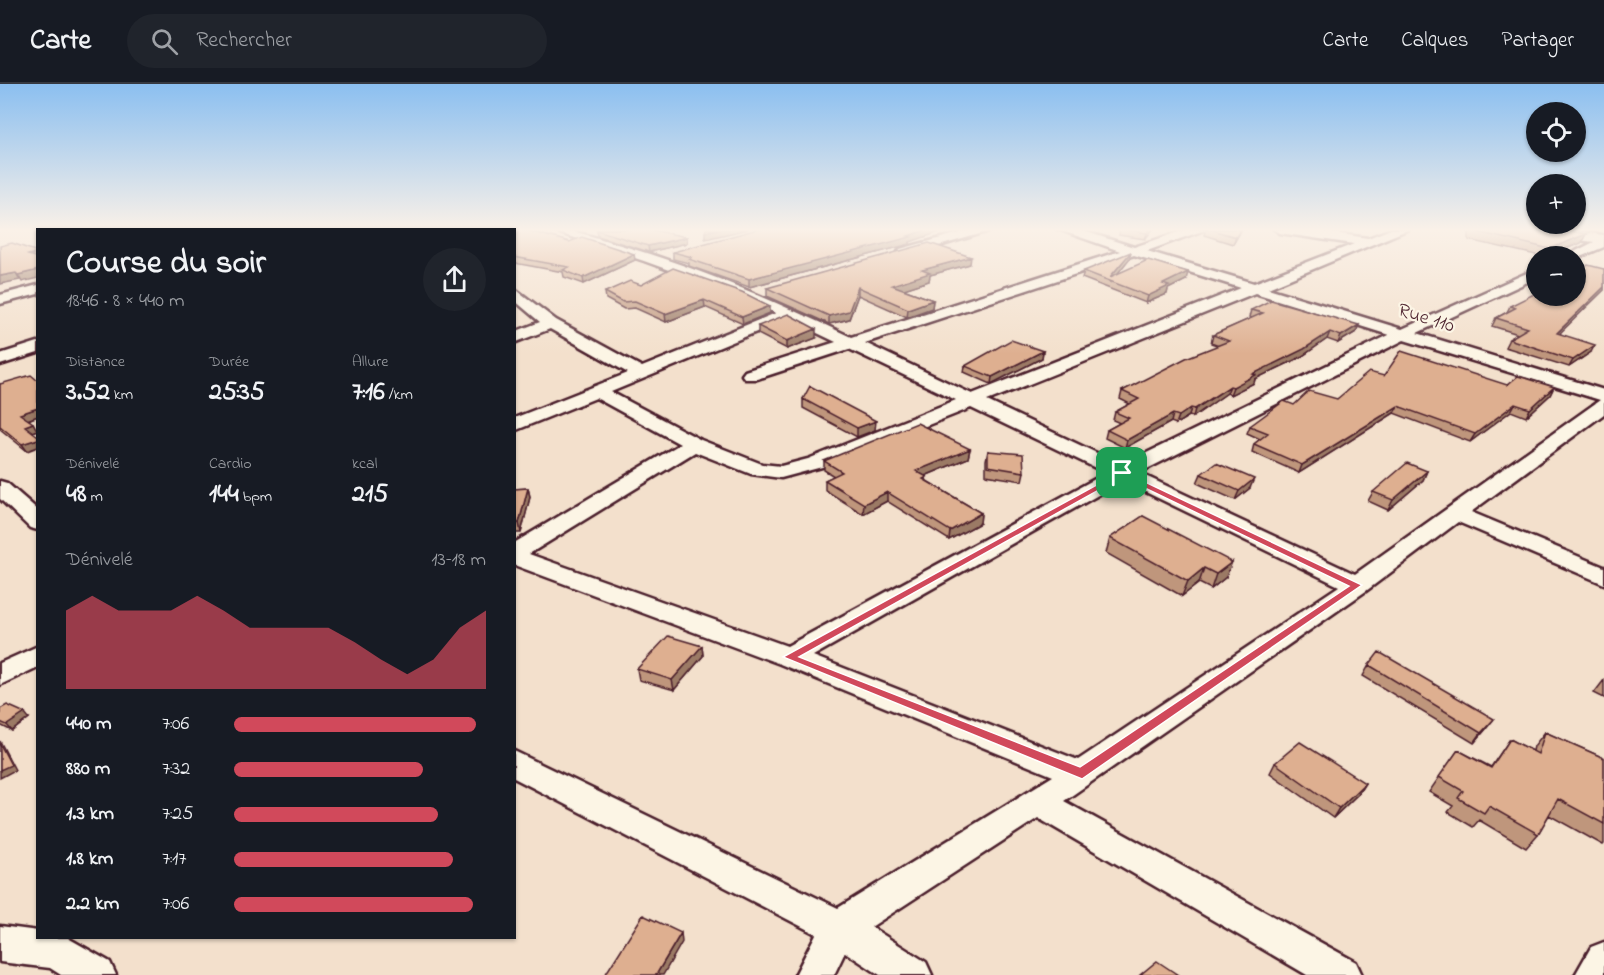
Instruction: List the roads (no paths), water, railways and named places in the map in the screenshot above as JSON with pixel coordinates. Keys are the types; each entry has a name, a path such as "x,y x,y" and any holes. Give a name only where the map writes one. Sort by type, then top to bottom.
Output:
{"street":[{"path":"684,271 748,294 789,313 1357,585"},
{"path":"750,375 1074,271"},
{"name":"Rue 110","path":"1198,271 1604,396"},
{"path":"596,391 694,444 758,470 781,472 814,463 1299,271"},
{"path":"789,657 1122,473 1403,334 1526,278"},
{"path":"0,287 16,296"},
{"path":"748,294 771,288"},
{"path":"0,300 36,290"},
{"path":"516,294 551,323 641,373"},
{"path":"516,424 789,313"},
{"path":"516,337 551,323"},
{"path":"0,360 36,348"},
{"path":"814,975 838,927 1082,774 1357,585 1604,405"},
{"path":"516,554 694,444"},
{"path":"0,487 36,521"},
{"path":"1457,514 1604,576"},
{"path":"516,556 789,657 1082,774"},
{"path":"0,675 36,657"},
{"path":"516,764 838,927 913,975"},
{"path":"1039,803 1343,975"},
{"path":"0,944 55,951 97,975"},
{"path":"1594,975 1604,960"}]}
